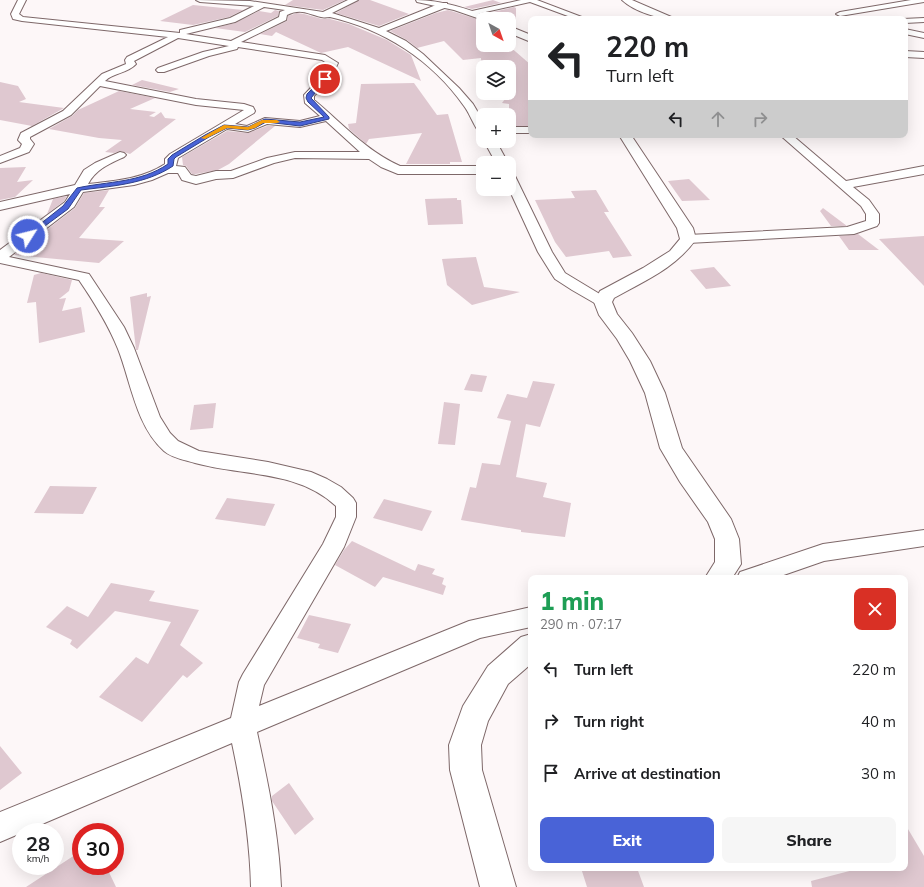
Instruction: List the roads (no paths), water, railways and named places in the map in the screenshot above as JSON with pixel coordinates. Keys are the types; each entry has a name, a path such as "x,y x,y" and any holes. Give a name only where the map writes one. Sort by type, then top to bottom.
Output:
{"street":[{"path":"22,0 11,15 22,19 183,40 237,44 304,54 331,60 333,63 329,73 321,84 309,95 309,101 373,156 388,166 398,170 476,170"},
{"path":"200,0 243,2 322,15 350,21 378,31 404,44 421,57 468,105 476,118"},
{"path":"274,7 287,0"},
{"path":"322,15 354,0"},
{"path":"420,0 476,14"},
{"path":"472,13 531,0 575,16"},
{"path":"626,0 641,8 663,16"},
{"path":"840,14 924,0"},
{"path":"378,31 444,5"},
{"path":"0,160 25,150 28,144 24,140 25,135 67,113 98,83 112,73 129,66 131,64 129,60 141,53 183,40 263,6"},
{"path":"161,70 237,44 251,33 283,18 282,15 291,10"},
{"path":"649,16 657,14"},
{"path":"908,21 924,20"},
{"path":"516,31 528,37"},
{"path":"908,33 924,36"},
{"path":"183,40 206,54"},
{"path":"908,54 924,55"},
{"path":"0,206 57,192 142,179 171,165 171,159 174,156 250,112 249,109 196,102 98,83"},
{"path":"226,126 248,129 265,120 300,124 327,118"},
{"path":"516,130 528,130"},
{"path":"627,138 686,228 688,239"},
{"path":"603,302 606,295 650,272 676,254 688,239 849,231 872,223 873,214 865,203 789,138"},
{"path":"0,258 66,208 79,189 85,176 93,169 120,155"},
{"path":"164,169 181,170 184,172 186,177 196,180 216,175 237,173 271,160 295,155 373,156"},
{"path":"844,185 924,170"},
{"path":"516,191 545,252 560,276 603,302 608,315 625,337 640,361 656,393 671,448 688,476 719,519 727,539 728,564 720,575"},
{"path":"0,258 84,277 112,320 127,352 156,426 171,446 198,458 298,476 326,486 339,494 346,503 346,517 333,547 252,682 242,726 253,778 265,858 266,887"},
{"path":"757,575 823,553 924,538"},
{"path":"0,827 477,628 528,617"},
{"path":"498,887 466,770 465,745 474,716 498,675 528,649"}]}
